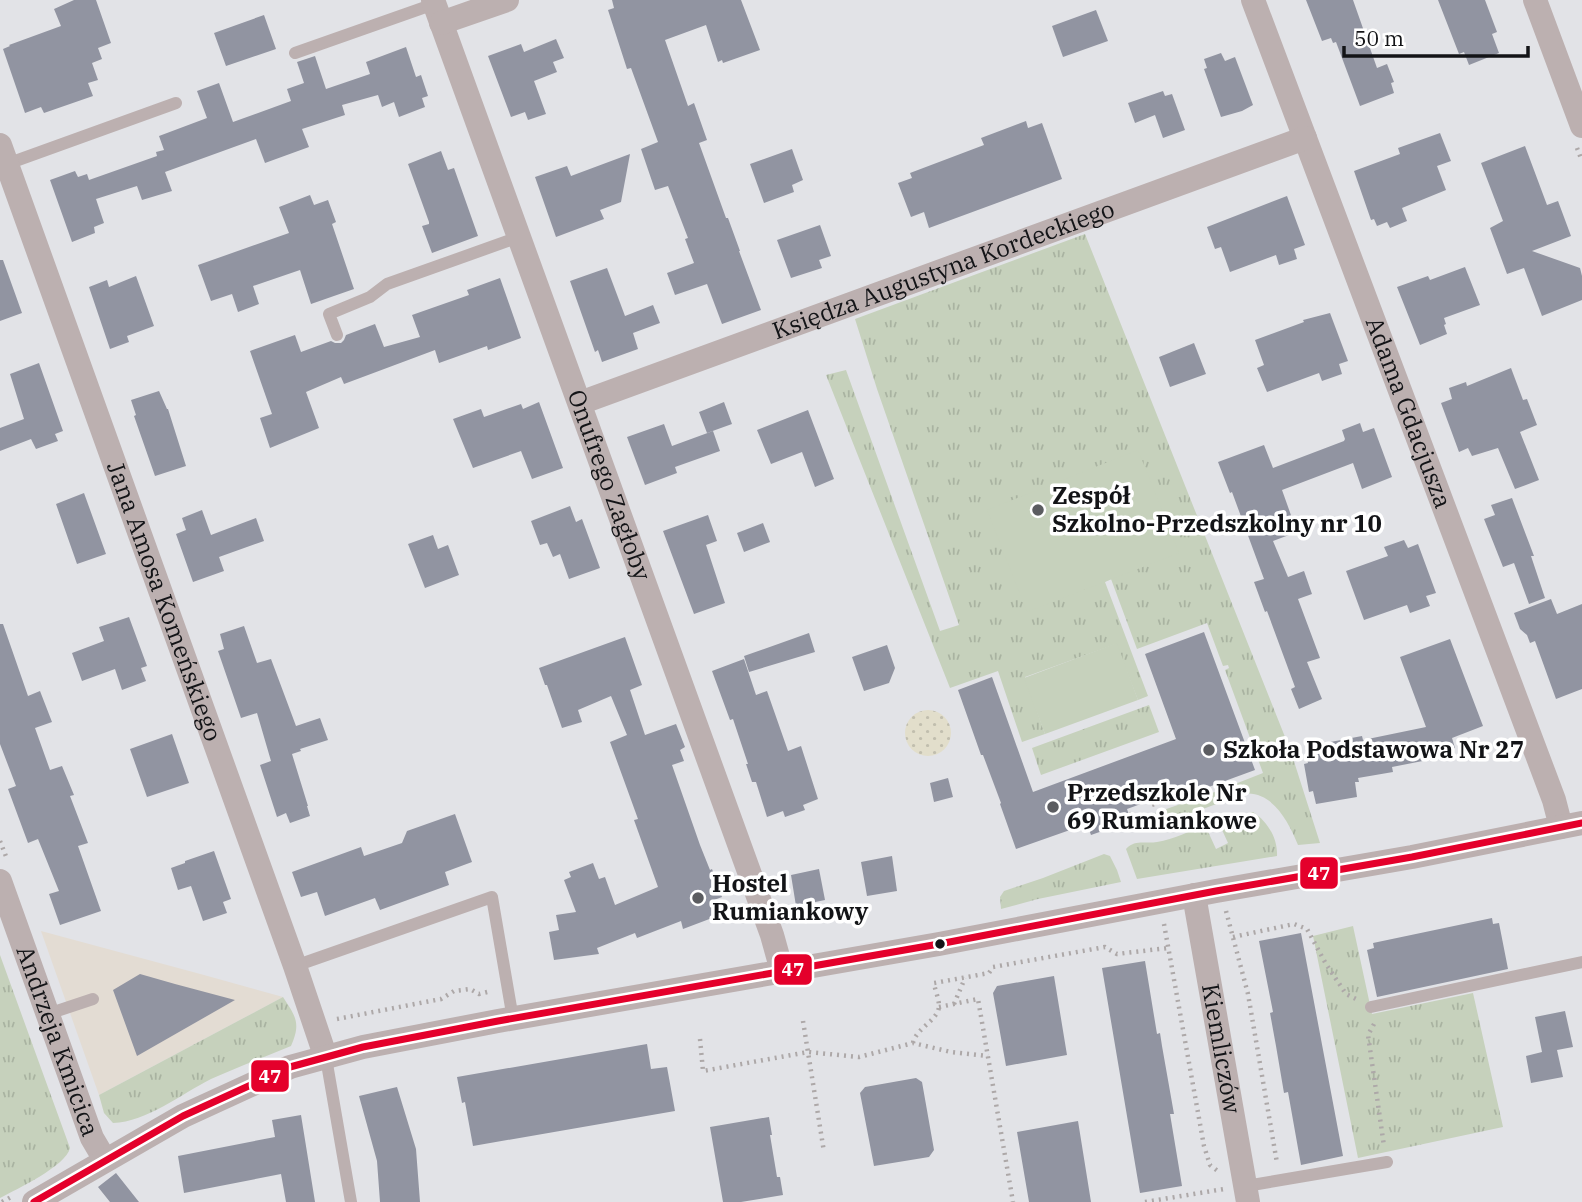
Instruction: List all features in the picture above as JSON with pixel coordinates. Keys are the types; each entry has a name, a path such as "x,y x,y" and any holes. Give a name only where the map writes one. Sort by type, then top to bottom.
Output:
{"street":[{"path":"436,9 507,0"},
{"name":"Adama Gdacjusza","path":"1253,0 1554,800 1572,825"},
{"path":"1535,0 1582,126"},
{"name":"Onufrego Zagłoby","path":"436,9 772,935 782,971"},
{"name":"Księdza Augustyna Kordeckiego","path":"580,403 1305,138"},
{"name":"Jana Amosa Komeńskiego","path":"3,154 326,1058"},
{"path":"34,1202 183,1116 243,1088 290,1068 397,1040 939,944 1572,825"},
{"name":"Andrzeja Kmicica","path":"4,871 48,1014 92,1138 105,1160"},
{"name":"Kiemliczów","path":"1194,895 1242,1192"}],"lane":[{"path":"295,54 436,9"},
{"path":"3,154 176,103"},
{"path":"337,335 329,314 370,297 387,284 519,237"},
{"path":"295,965 492,897 513,1019"},
{"path":"1377,1006 1582,962"},
{"path":"48,1014 93,999"},
{"path":"326,1058 351,1202"},
{"path":"1242,1192 1387,1162"}],"path":[{"path":"1152,805 1172,797"},
{"path":"1123,817 1134,813"},
{"path":"1110,821 1114,834"},
{"path":"0,841 4,871"},
{"path":"1163,919 1204,1146 1210,1165 1242,1192"},
{"path":"1278,1165 1248,994 1233,937 1294,924 1307,929 1346,994 1377,1006 1368,1035 1387,1162"},
{"path":"913,1043 914,1036 937,1014 939,1007 934,983 989,973 993,967 1105,947 1117,954 1168,948"},
{"path":"954,1004 965,977"},
{"path":"327,1019 335,1020 441,999 454,991 470,989 479,994 508,987"},
{"path":"939,1007 978,999 1013,1202"},
{"path":"803,1021 824,1152"},
{"path":"700,1039 703,1072 808,1052 859,1056 913,1043 951,1052 988,1056"},
{"path":"1145,1202 1242,1192"}],"shaded area":[{"path":"41,931 204,975 283,997 99,1095"}],"green space":[{"name":"Zespół Szkolno-Przedszkolny nr 10","path":"1085,234 1291,752 1320,843 1298,845 1283,815 1267,800 1258,795 1235,796 1230,786 1263,773 1225,670 1229,668 1228,665 1223,666 1207,623 1137,649 1111,579 1105,582 1148,696 1138,700 1116,644 1025,677 1045,734 1022,742 998,671 950,688 826,375 846,370 940,631 959,625 855,319"},
{"path":"1138,450 1179,553 1027,612 987,510"},
{"path":"1117,643 1138,700 1045,734 1024,678"},
{"path":"1149,705 1159,732 1041,775 1032,748"},
{"path":"1226,788 1230,799 1159,823 1155,813"},
{"path":"1253,812 1271,831 1277,856 1137,879 1126,849 1129,846 1163,841 1205,825 1216,849 1228,843 1218,821"},
{"path":"1104,854 1110,856 1121,882 1001,909 1000,897 1004,891"},
{"path":"1353,926 1372,1014 1473,993 1503,1127 1358,1158 1313,936"},
{"path":"0,955 70,1148 67,1155 51,1169 0,1198"},
{"path":"283,997 296,1020 291,1046 211,1079 138,1118 113,1123 104,1113 99,1095"}],"sand":[{"path":"928,710 944,717 951,733 944,749 928,756 912,749 905,733 912,717"}],"building":[{"path":"74,0 96,0 111,43 98,48 102,59 92,63 98,80 88,83 93,96 44,113 41,107 25,113 3,49 61,26 54,9"},
{"path":"612,0 741,0 760,50 723,63 722,60 718,62 706,25 665,40 688,106 694,103 707,140 699,143 761,310 722,324 707,284 675,295 667,273 694,263 685,239 688,238 668,186 655,190 641,149 658,142 631,68 627,69 608,10 614,8"},
{"path":"1306,0 1353,0 1377,68 1387,64 1394,82 1391,83 1394,93 1360,106 1336,42 1333,43 1331,38 1322,41"},
{"path":"1438,0 1485,0 1497,32 1492,34 1499,53 1469,65 1464,52 1459,54"},
{"path":"1096,10 1108,41 1063,57 1052,26"},
{"path":"264,15 276,49 226,66 214,33"},
{"path":"556,39 564,58 553,62 557,72 534,81 546,114 528,120 525,112 511,117 488,56 521,44 524,52"},
{"path":"406,47 416,77 421,75 428,96 422,98 425,107 399,117 394,102 382,107 378,95 342,105 345,115 302,129 309,147 265,163 256,139 165,172 172,191 142,200 137,186 96,199 104,223 94,227 95,233 72,242 50,180 75,171 78,177 87,174 89,180 157,156 156,152 164,150 159,136 207,118 197,91 219,83 233,122 291,101 287,89 304,83 297,62 315,56 326,89 370,74 366,62"},
{"path":"1221,53 1225,61 1235,57 1253,105 1221,117 1204,69 1207,68 1204,59"},
{"path":"1163,91 1165,96 1172,94 1185,130 1163,138 1155,115 1135,123 1128,103"},
{"path":"1026,121 1028,128 1042,123 1062,179 929,228 924,212 911,217 898,183 912,178 910,173 984,145 981,138"},
{"path":"1440,133 1451,161 1437,166 1446,190 1402,208 1407,221 1390,228 1387,222 1377,226 1374,219 1371,220 1354,171 1400,154 1398,148"},
{"path":"1525,146 1547,205 1558,201 1571,236 1532,251 1580,268 1582,276 1582,300 1542,316 1524,268 1507,274 1490,228 1503,221 1481,163"},
{"path":"792,149 803,180 792,185 794,192 764,203 750,164"},
{"path":"441,151 448,170 454,168 478,236 432,253 422,226 429,222 408,164"},
{"path":"630,154 621,202 600,210 604,219 556,237 535,177 567,166 571,176"},
{"path":"310,195 314,205 328,200 336,222 332,224 354,289 311,304 300,270 253,286 259,304 238,312 232,294 211,301 198,265 289,233 279,207"},
{"path":"1287,196 1305,245 1294,249 1297,259 1279,265 1276,255 1230,272 1221,247 1215,249 1207,227"},
{"path":"820,225 831,256 819,260 822,268 791,278 777,240"},
{"path":"0,260 3,260 22,313 0,321"},
{"path":"1465,267 1480,305 1444,318 1447,334 1420,345 1397,287 1428,276 1430,280"},
{"path":"607,268 625,316 653,305 660,323 633,333 638,349 602,362 598,350 595,352 570,281"},
{"path":"136,276 154,326 127,336 129,342 110,349 89,287 107,280 109,287"},
{"path":"500,278 521,338 488,350 487,346 439,363 435,350 344,384 341,377 306,392 319,428 270,448 260,418 272,414 250,351 295,335 301,352 331,341 341,343 346,335 375,324 384,347 420,337 412,315 469,295 467,290"},
{"path":"1330,313 1348,361 1339,364 1342,374 1322,381 1319,373 1267,392 1257,368 1264,365 1255,340 1304,322 1303,320"},
{"path":"1194,343 1206,374 1170,387 1159,357"},
{"path":"39,363 63,431 55,434 58,441 36,449 31,439 0,451 0,428 24,419 10,374"},
{"path":"1511,368 1523,400 1527,399 1537,425 1520,432 1539,480 1515,489 1498,448 1472,456 1468,448 1459,452 1441,403 1452,399 1449,388 1466,382 1467,386"},
{"path":"159,391 168,409 186,466 155,476 131,400"},
{"path":"539,402 563,468 532,479 521,451 473,468 453,419 481,409 484,417 521,404 523,409"},
{"path":"724,402 732,424 707,433 699,412"},
{"path":"808,410 834,479 815,487 802,452 771,464 757,430"},
{"path":"1360,423 1363,432 1374,428 1392,477 1362,489 1353,463 1282,490 1297,532 1273,541 1288,577 1304,571 1312,594 1298,599 1320,658 1307,662 1322,699 1299,709 1291,689 1295,687 1254,582 1264,579 1218,462 1264,445 1273,468 1344,441 1342,430"},
{"path":"664,424 672,446 713,431 720,451 675,467 677,473 645,485 627,437"},
{"path":"84,493 106,554 77,564 56,504"},
{"path":"1512,498 1534,556 1531,556 1545,598 1529,604 1514,563 1503,567 1484,519 1495,515 1491,505"},
{"path":"570,506 576,522 582,519 600,568 569,579 560,554 553,557 547,543 540,545 531,521"},
{"path":"202,510 211,535 256,518 264,541 219,557 224,571 193,582 176,534 186,530 182,518"},
{"path":"708,515 717,541 706,545 725,603 694,614 663,531"},
{"path":"763,523 770,542 744,552 737,533"},
{"path":"433,535 438,549 448,545 459,575 425,588 408,544"},
{"path":"1404,540 1408,548 1418,544 1436,593 1426,596 1430,606 1410,613 1407,605 1364,620 1346,571 1388,556 1384,547"},
{"path":"1551,599 1557,614 1582,604 1582,689 1556,699 1535,641 1530,643 1527,635 1520,629 1514,613"},
{"path":"129,617 147,666 141,668 146,681 122,690 115,669 82,681 72,653 104,641 99,627"},
{"path":"0,624 3,624 28,696 40,691 52,722 35,728 50,770 62,766 88,843 78,846 101,911 60,925 49,894 59,891 38,839 28,843 8,789 16,786 0,744"},
{"path":"244,626 257,663 271,659 296,726 320,718 328,740 292,754 310,816 290,823 286,813 277,817 260,765 271,761 257,713 241,718 218,651 224,649 220,634"},
{"path":"1204,632 1255,770 1173,800 1171,793 1127,809 1131,821 1091,835 1087,824 1016,849 958,690 992,677 1033,792 1176,739 1145,654"},
{"path":"809,633 815,652 749,672 744,656"},
{"path":"625,637 642,685 630,690 645,735 676,724 685,747 680,750 684,761 672,765 700,845 722,897 714,900 720,915 683,929 681,921 637,938 635,933 597,948 599,954 554,960 549,932 559,930 556,915 576,912 564,880 571,877 569,872 593,863 599,879 605,877 615,905 658,887 634,820 638,819 610,742 627,735 611,696 578,710 582,722 562,728 539,668"},
{"path":"1450,639 1483,726 1452,738 1455,748 1437,755 1438,758 1392,767 1393,772 1358,778 1359,782 1355,782 1357,797 1316,804 1313,791 1309,792 1304,764 1308,763 1305,750 1326,746 1325,743 1362,736 1363,740 1426,727 1400,657"},
{"path":"887,645 895,668 889,683 864,691 852,657"},
{"path":"744,659 756,695 767,691 788,751 801,746 818,799 803,805 805,810 785,817 783,811 767,817 756,782 752,782 733,719 730,720 712,671"},
{"path":"172,734 189,783 147,797 130,749"},
{"path":"948,778 953,797 934,802 930,783"},
{"path":"455,814 472,862 445,872 449,885 380,910 375,898 325,916 317,892 301,897 292,872 361,847 364,856 402,843 407,831"},
{"path":"214,851 231,899 223,902 227,913 203,921 191,886 178,890 171,868"},
{"path":"892,856 897,891 867,896 861,862"},
{"path":"819,869 825,900 796,906 791,875"},
{"path":"1492,918 1493,924 1499,923 1508,969 1377,997 1367,950 1374,948 1373,943"},
{"path":"1301,933 1343,1156 1301,1165 1288,1092 1284,1093 1270,1013 1273,1012 1259,941"},
{"path":"1145,961 1174,1114 1170,1114 1182,1186 1140,1193 1102,968"},
{"path":"140,974 235,1000 137,1056 113,990"},
{"path":"1054,976 1067,1055 1006,1066 993,993 997,986"},
{"path":"1565,1011 1573,1047 1557,1050 1563,1077 1531,1083 1526,1056 1542,1052 1535,1017"},
{"path":"647,1044 651,1069 667,1067 675,1111 473,1146 465,1102 462,1103 457,1077"},
{"path":"916,1078 922,1082 934,1150 929,1157 874,1166 860,1093 865,1087"},
{"path":"397,1087 416,1149 420,1202 380,1202 377,1161 359,1096"},
{"path":"301,1115 315,1202 286,1202 281,1174 184,1193 178,1156 275,1137 272,1120"},
{"path":"769,1117 777,1177 780,1177 783,1195 723,1202 710,1127"},
{"path":"1078,1121 1091,1202 1029,1202 1017,1132"},
{"path":"116,1173 139,1202 110,1202 98,1187"}],"transit line":[{"name":"47","path":"34,1202 183,1116 290,1067 363,1047 939,944 1582,823"}],"place":[{"name":"Zespół Szkolno-Przedszkolny nr 10","path":"1038,510"},
{"name":"Szkoła Podstawowa Nr 27","path":"1209,750"},
{"name":"Przedszkole Nr 69 Rumiankowe","path":"1053,807"},
{"name":"Hostel Rumiankowy","path":"698,898"}]}
